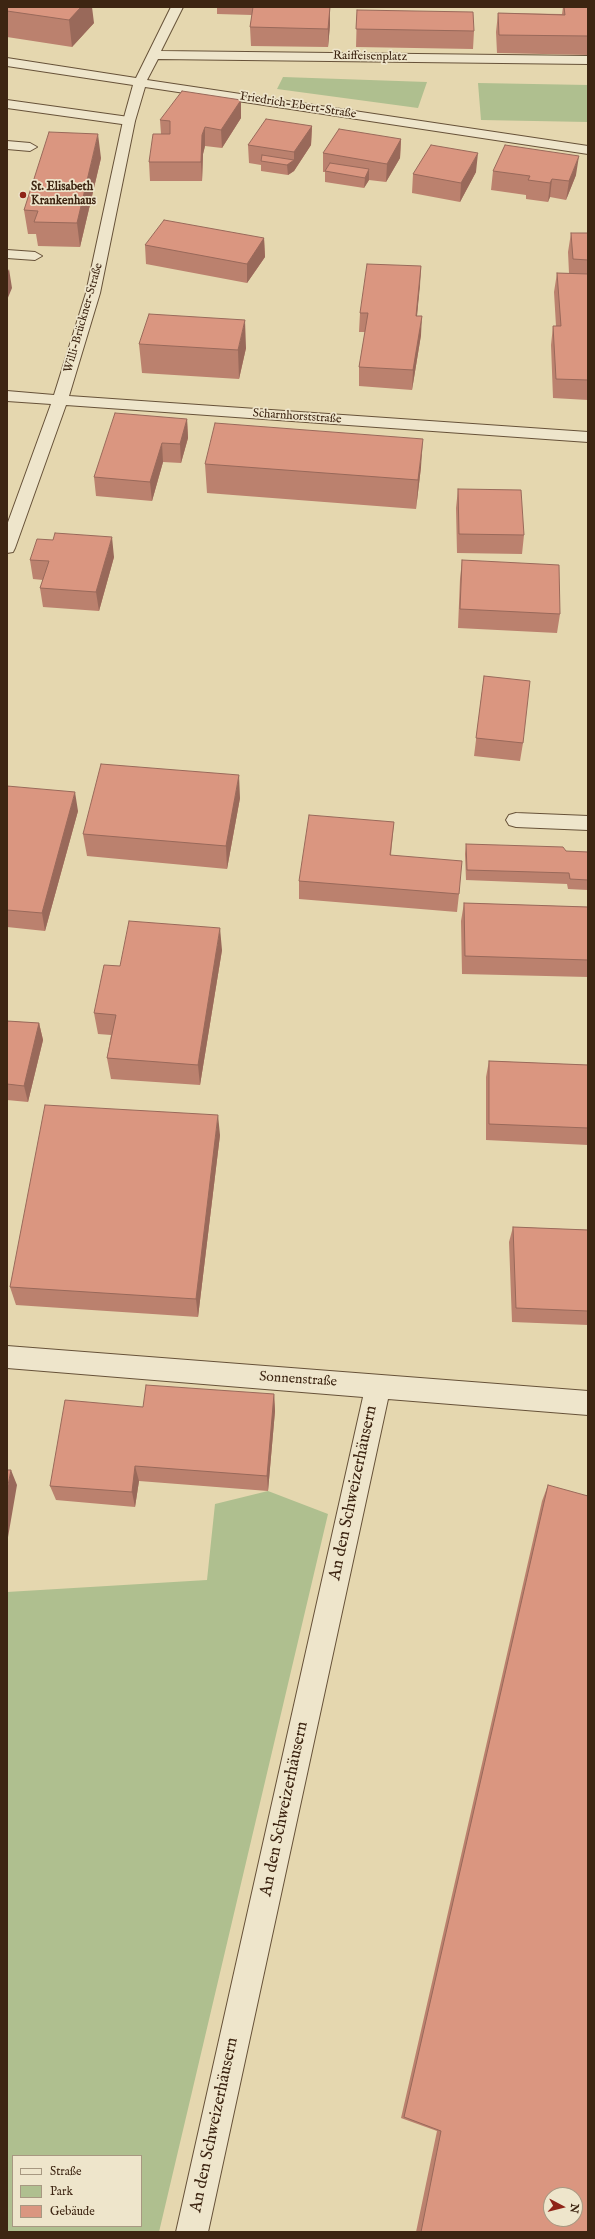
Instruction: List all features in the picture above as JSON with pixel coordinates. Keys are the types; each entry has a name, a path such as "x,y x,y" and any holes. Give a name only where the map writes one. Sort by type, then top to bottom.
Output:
{"street":[{"name":"Willi-Brückner-Straße","path":"7,548 60,401 93,293 129,121 140,82 177,7"},
{"name":"Raiffeisenplatz","path":"152,55 588,60"},
{"name":"Friedrich-Ebert-Straße","path":"7,62 588,150"},
{"path":"7,104 129,121"},
{"path":"7,145 30,147"},
{"path":"7,254 36,256"},
{"name":"Scharnhorststraße","path":"7,396 60,401 588,437"},
{"path":"516,820 588,823"},
{"name":"Sonnenstraße","path":"7,1357 588,1403"},
{"name":"An den Schweizerhäusern","path":"192,2232 378,1386"}],"green space":[{"path":"283,77 427,82 418,108 277,89"},
{"path":"478,83 588,85 588,122 481,120"},
{"path":"268,1491 328,1514 159,2232 7,2232 7,1592 207,1580 215,1504"}],"building":[{"path":"7,7 81,7 69,20 7,11"},
{"path":"253,7 330,7 328,29 250,27"},
{"path":"564,7 588,7 588,36 499,35 498,13 565,15"},
{"path":"357,10 473,12 474,31 356,29"},
{"path":"182,91 241,100 221,130 205,127 202,135 201,162 149,162 153,134 170,134 170,121 160,120"},
{"path":"266,119 312,126 294,152 248,145"},
{"path":"339,129 401,139 387,164 323,153"},
{"path":"49,132 98,134 77,223 34,222 38,211 24,210"},
{"path":"431,145 478,153 461,183 413,174"},
{"path":"505,145 579,156 569,181 552,179 550,183 528,180 530,176 493,171"},
{"path":"262,155 294,160 287,165 261,161"},
{"path":"330,163 369,169 365,178 325,171"},
{"path":"164,220 264,238 247,264 145,245"},
{"path":"571,233 588,233 588,260 573,259"},
{"path":"367,264 421,266 416,316 422,316 413,370 359,367 368,313 360,313"},
{"path":"557,273 588,274 588,380 556,379 553,326 561,326"},
{"path":"149,314 245,320 238,350 139,344"},
{"path":"115,413 187,419 180,444 162,443 150,482 94,477"},
{"path":"215,423 423,439 418,480 205,464"},
{"path":"458,489 521,490 524,535 459,534"},
{"path":"55,533 112,537 96,592 40,588 49,561 30,560 37,539 53,540"},
{"path":"462,560 559,565 560,614 460,609"},
{"path":"484,676 530,681 523,743 476,738"},
{"path":"101,764 239,775 226,846 83,834"},
{"path":"7,786 75,792 42,913 7,910"},
{"path":"309,815 394,822 390,855 462,861 459,894 299,881"},
{"path":"466,844 563,847 566,851 588,852 588,880 570,879 569,873 467,870"},
{"path":"464,903 588,907 588,960 465,956"},
{"path":"129,921 220,928 198,1065 107,1058 116,1015 94,1013 104,965 120,966"},
{"path":"7,1021 39,1023 24,1086 7,1084"},
{"path":"489,1061 588,1065 588,1128 489,1124"},
{"path":"45,1105 218,1115 196,1299 10,1287"},
{"path":"513,1227 588,1230 588,1311 516,1308"},
{"path":"146,1385 274,1394 267,1476 135,1466 132,1492 50,1486 65,1400 143,1407"},
{"path":"7,1470 11,1470 7,1490"},
{"path":"548,1485 588,1496 588,2232 421,2232 441,2131 404,2117"}],"place":[{"name":"St. Elisabeth Krankenhaus","path":"23,195"}]}
